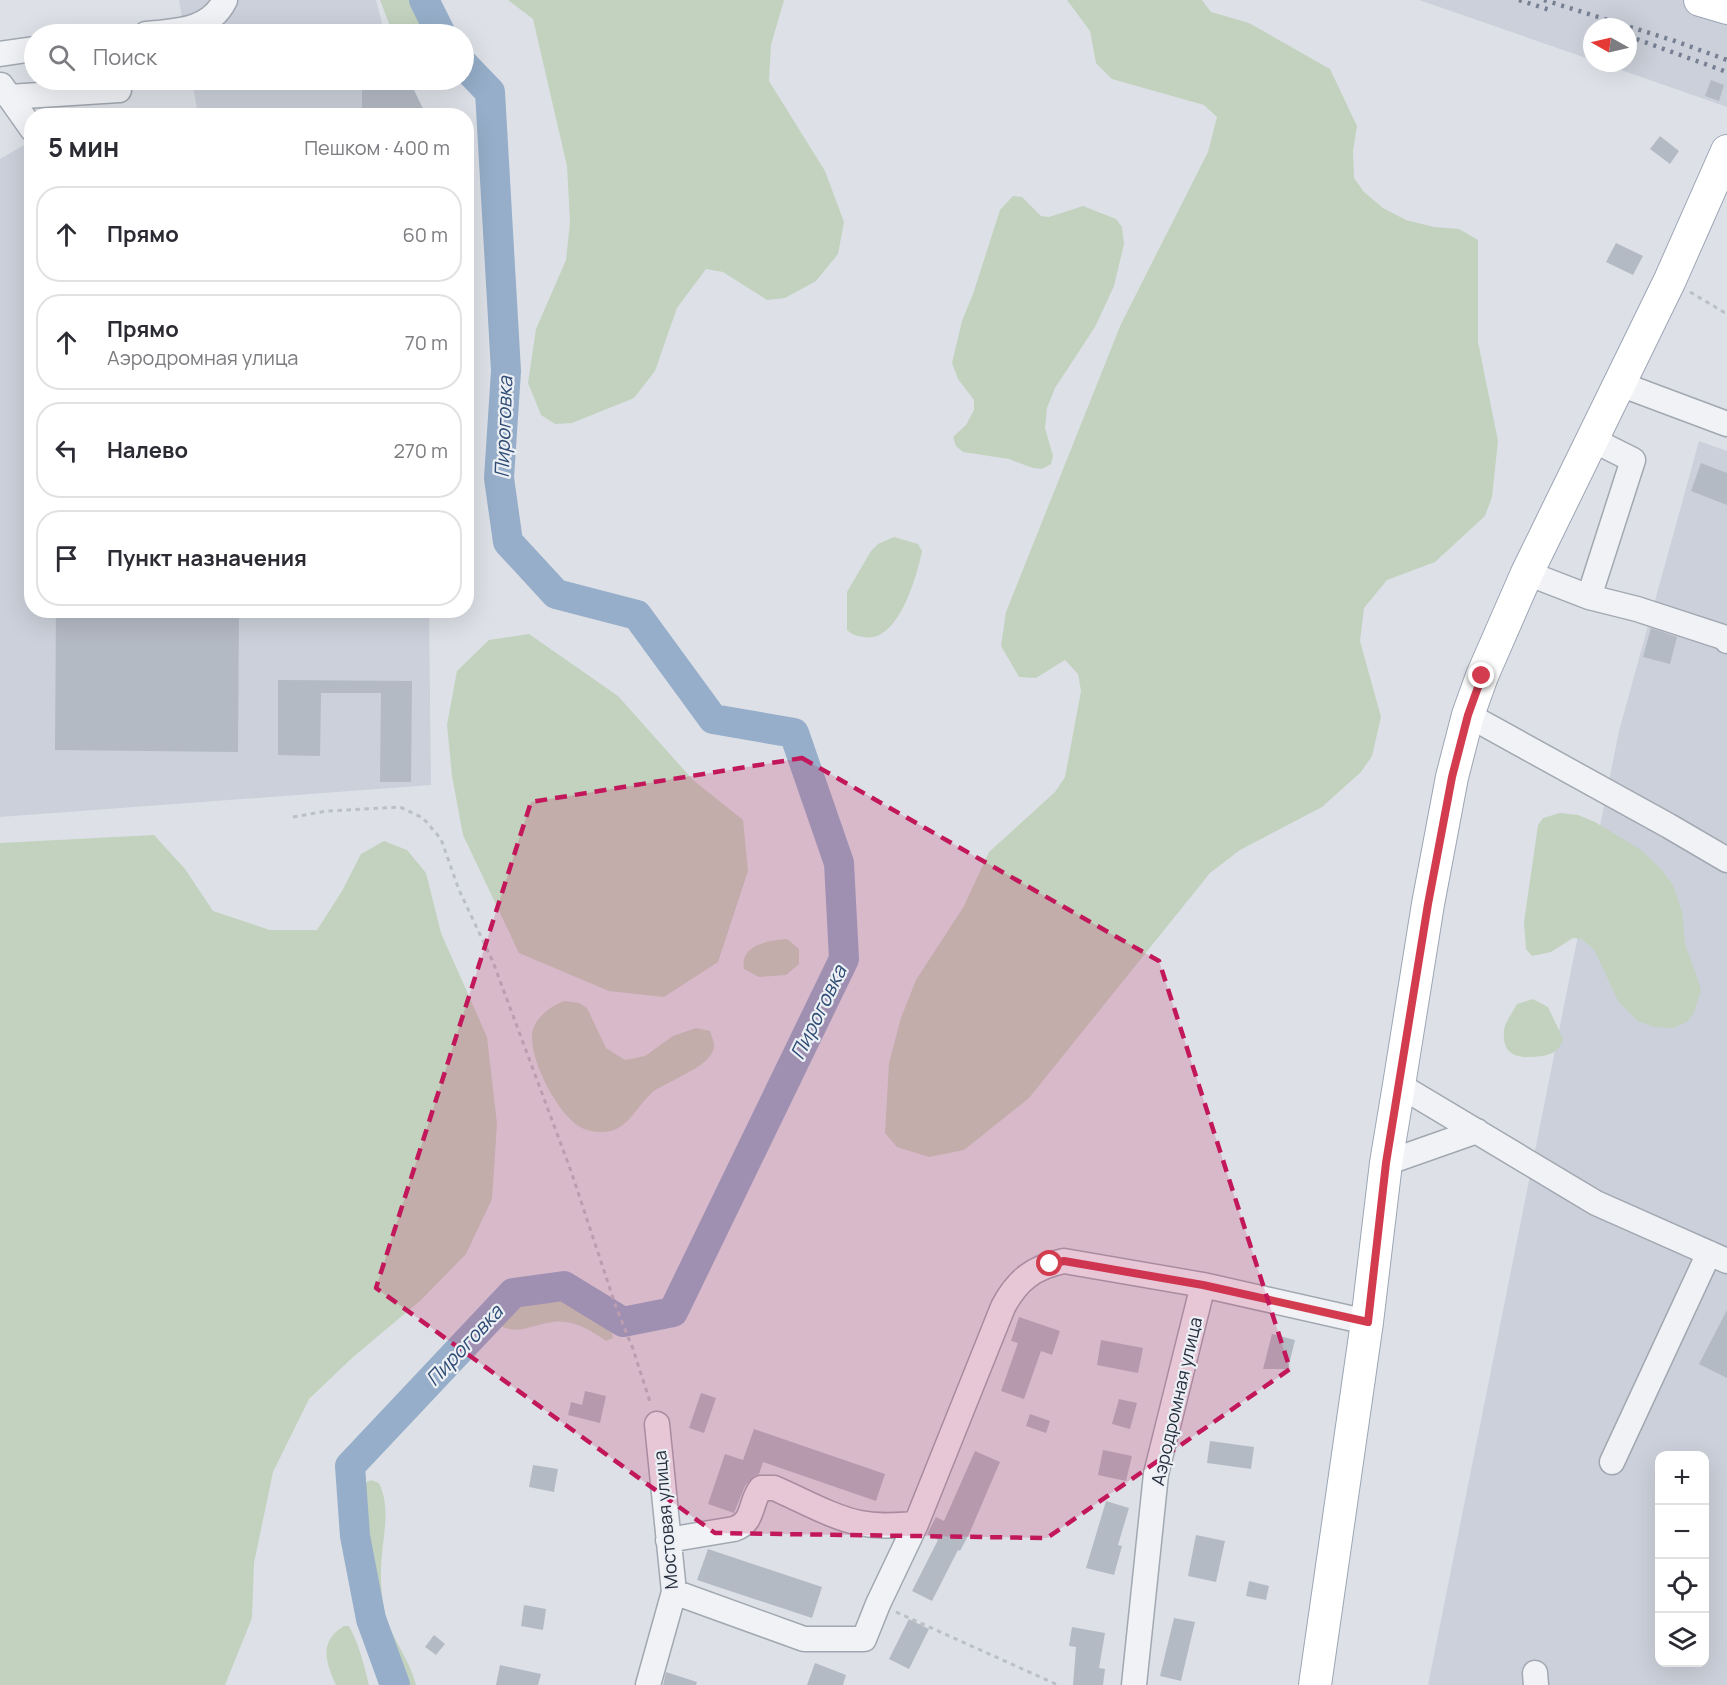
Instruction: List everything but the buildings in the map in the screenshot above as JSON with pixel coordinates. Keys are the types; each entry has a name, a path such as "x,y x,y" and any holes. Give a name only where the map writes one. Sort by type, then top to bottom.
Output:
{"main road":[{"path":"1701,0 1727,8"},
{"path":"1315,1685 1368,1322 1386,1163 1430,892 1452,777 1468,715 1482,676 1527,573 1670,280 1727,151"}],"street":[{"path":"202,24 216,14 225,0"},
{"path":"0,54 24,50"},
{"path":"5,90 119,90"},
{"path":"5,90 24,117"},
{"path":"1620,384 1727,424"},
{"path":"1589,597 1633,460 1593,440"},
{"path":"1527,573 1589,597 1637,609 1727,640"},
{"path":"1468,715 1670,826 1727,860"},
{"path":"1399,1085 1596,1203 1718,1257 1612,1462"},
{"path":"1386,1163 1476,1131"},
{"path":"674,1592 804,1639 864,1639 916,1524 1003,1307 1021,1281 1034,1271 1050,1264 1064,1261 1203,1285 1368,1322"},
{"name":"Аэродромная улица","path":"1134,1685 1156,1474 1203,1285"},
{"name":"Мостовая улица","path":"648,1685 674,1592 657,1424"},
{"path":"668,1540 742,1526 747,1521 761,1488 774,1488 844,1519 859,1523 885,1526 916,1524"}],"path":[{"path":"1670,280 1727,314"},
{"path":"292,817 327,811 400,807 423,818 441,840 459,890 493,962 571,1171 657,1424"},
{"path":"878,1604 1058,1685"}],"highlighted area":[{"path":"802,758 1159,961 1290,1369 1047,1538 715,1533 376,1288 531,802"}],"shaded area":[{"path":"179,0 376,0 382,24 183,24"},
{"path":"1419,0 1727,0 1727,107 1627,72 1637,72 1637,18 1583,18 1583,57"},
{"path":"194,90 414,90 423,108 197,108"},
{"path":"24,145 24,618 429,618 431,785 0,817 0,159"},
{"path":"1699,441 1727,451 1727,1685 1428,1685 1619,731"}],"green space":[{"path":"380,0 410,0 421,24 389,24"},
{"path":"508,0 784,0 771,45 769,81 825,171 844,222 838,254 816,281 785,298 767,300 723,272 706,269 677,308 655,371 634,398 572,423 555,424 541,415 528,383 536,329 566,260 570,222 567,166 533,19"},
{"path":"1067,0 1202,0 1211,12 1249,23 1330,69 1357,126 1353,151 1354,178 1364,192 1383,208 1406,220 1434,227 1459,229 1478,240 1478,342 1498,441 1492,497 1485,516 1435,562 1387,580 1364,608 1360,641 1381,717 1372,756 1361,772 1322,807 1240,850 1210,873 1029,1098 964,1150 929,1157 897,1147 885,1133 889,1063 901,1018 916,980 964,906 989,852 1055,792 1065,777 1081,691 1078,674 1065,660 1036,678 1019,677 1001,646 1006,612 1121,324 1208,152 1217,117 1204,105 1112,79 1096,63 1090,31"},
{"path":"1013,196 1022,197 1041,216 1049,217 1083,206 1116,219 1122,227 1124,244 1114,286 1095,327 1055,388 1047,408 1045,428 1053,456 1051,464 1042,469 1009,459 963,452 956,446 953,437 966,425 974,410 974,400 958,379 952,363 962,321 1000,210"},
{"path":"894,537 918,544 922,551 916,576 904,606 887,630 876,636 855,635 847,630 847,592 871,551 878,544"},
{"path":"529,634 618,696 693,780 743,820 748,871 718,962 664,997 609,991 519,953 463,835 452,776 447,725 457,671 489,640"},
{"path":"1560,813 1578,815 1595,822 1641,850 1661,869 1673,885 1682,911 1685,944 1701,989 1694,1013 1688,1021 1673,1028 1654,1027 1638,1021 1618,1001 1595,951 1582,939 1573,938 1551,952 1532,956 1526,949 1524,922 1538,825 1543,818"},
{"path":"154,835 185,869 213,911 270,930 317,930 342,891 361,854 384,841 407,850 426,873 441,933 487,1037 497,1124 492,1199 466,1254 421,1300 352,1358 309,1399 273,1472 254,1563 252,1618 225,1685 0,1685 0,843"},
{"path":"787,939 799,949 799,964 786,975 759,977 744,969 746,954 751,949 764,943"},
{"path":"1533,999 1548,1007 1563,1039 1559,1048 1548,1055 1526,1057 1515,1055 1507,1049 1505,1044 1504,1030 1507,1020 1517,1004"},
{"path":"565,1001 579,1003 587,1008 606,1048 625,1060 645,1056 673,1036 696,1028 710,1031 714,1043 713,1051 706,1061 654,1091 618,1128 603,1132 587,1130 571,1120 554,1099 541,1073 533,1047 532,1036 535,1024 548,1010"},
{"path":"535,1298 563,1301 585,1308 604,1320 613,1338 606,1341 587,1329 567,1322 546,1323 518,1330 504,1328 498,1324 509,1311"},
{"path":"371,1480 379,1483 385,1505 381,1575 385,1614 416,1685 385,1685 377,1635 374,1594 359,1516 362,1490"},
{"path":"344,1626 349,1626 356,1640 369,1685 336,1685 332,1677 327,1661 327,1645 330,1638"}],"waterway":[{"name":"Пироговка","path":"424,0 436,24"},
{"name":"Пироговка","path":"395,1685 371,1619 355,1536 350,1466 513,1293 564,1286 623,1322 673,1312 844,959 839,863 794,733 713,719 637,615 556,594 508,542 499,478 506,371 490,92 474,75"}],"railway":[{"path":"1519,0 1553,11"},
{"path":"1544,0 1675,41 1727,60"},
{"path":"1637,39 1727,72"}],"route":[{"path":"1050,1264 1064,1261 1203,1285 1368,1322 1386,1163 1428,904 1452,777 1468,715 1482,676"}]}
